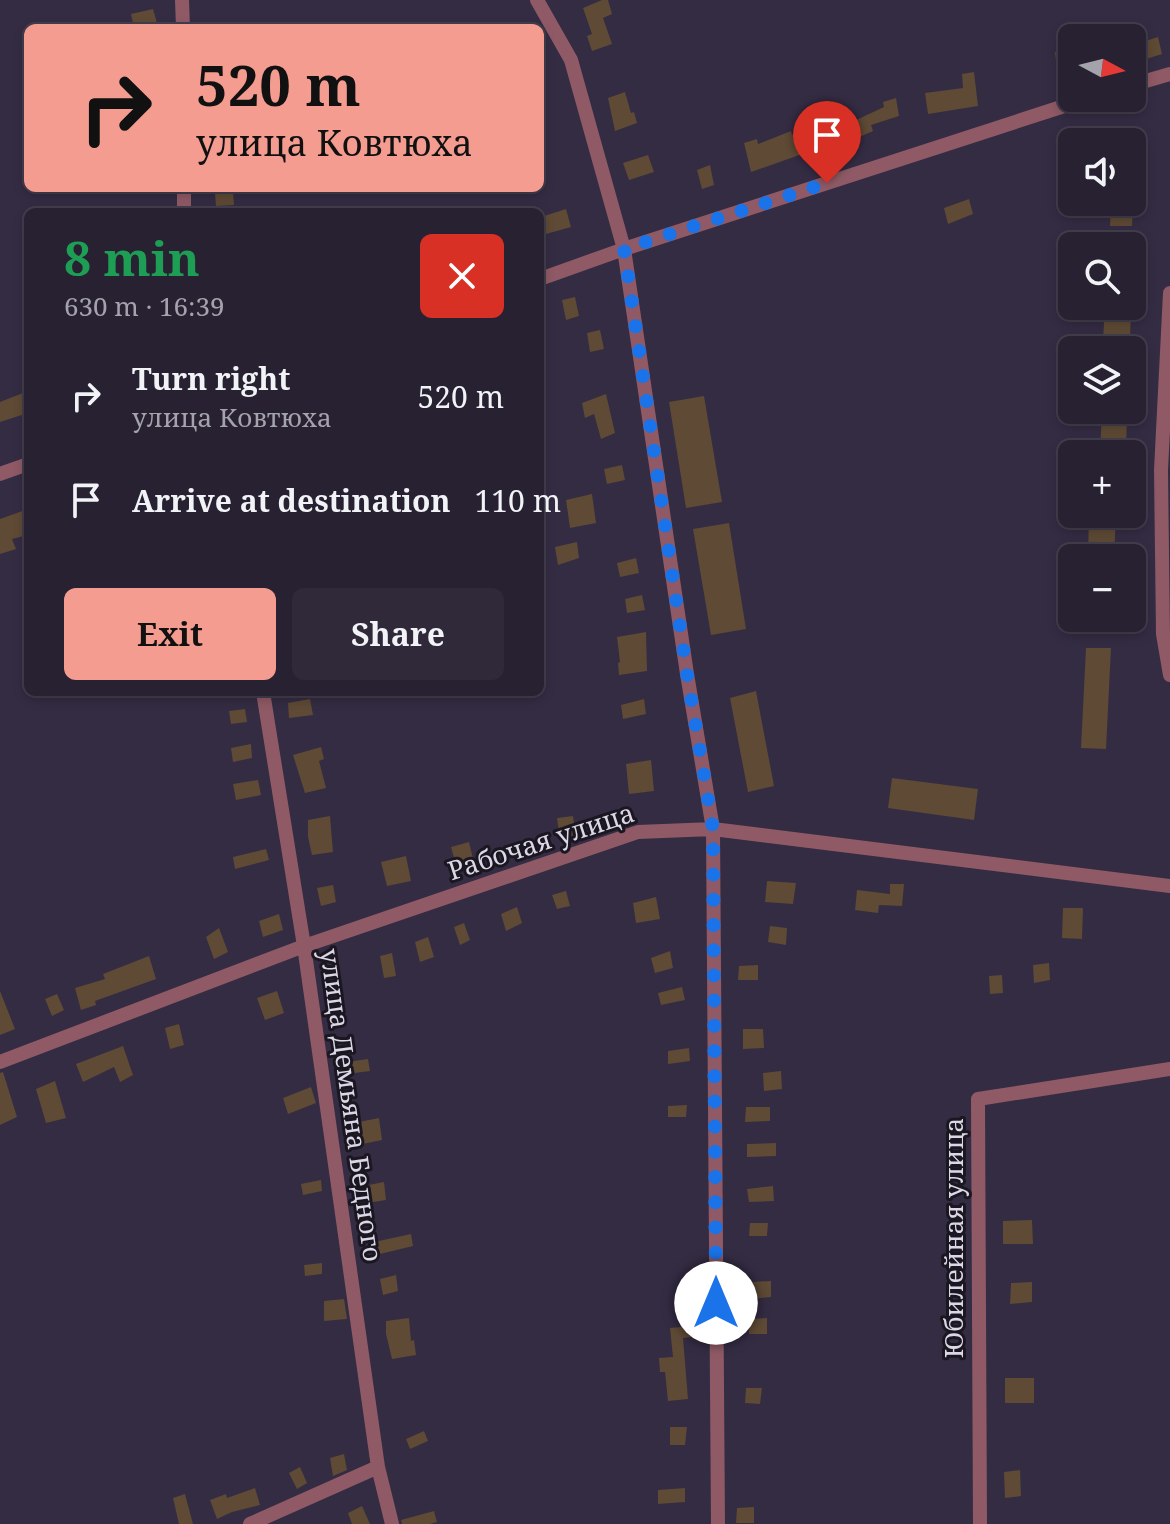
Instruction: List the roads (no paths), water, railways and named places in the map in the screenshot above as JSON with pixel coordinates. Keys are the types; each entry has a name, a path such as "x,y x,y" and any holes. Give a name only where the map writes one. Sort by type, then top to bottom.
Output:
{"street":[{"path":"182,0 183,24"},
{"path":"537,0 571,60 624,249 713,829 718,1524"},
{"path":"1146,81 1170,74"},
{"path":"544,278 1058,108"},
{"path":"1170,293 1161,470 1163,634 1170,675"},
{"path":"0,474 24,465"},
{"name":"улица Демьяна Бедного","path":"264,696 304,946 378,1467 392,1524"},
{"name":"Рабочая улица","path":"0,1062 304,946 638,832 713,829 1170,886"},
{"name":"Юбилейная улица","path":"980,1524 978,1099 1170,1069"},
{"path":"250,1524 378,1467"}]}
